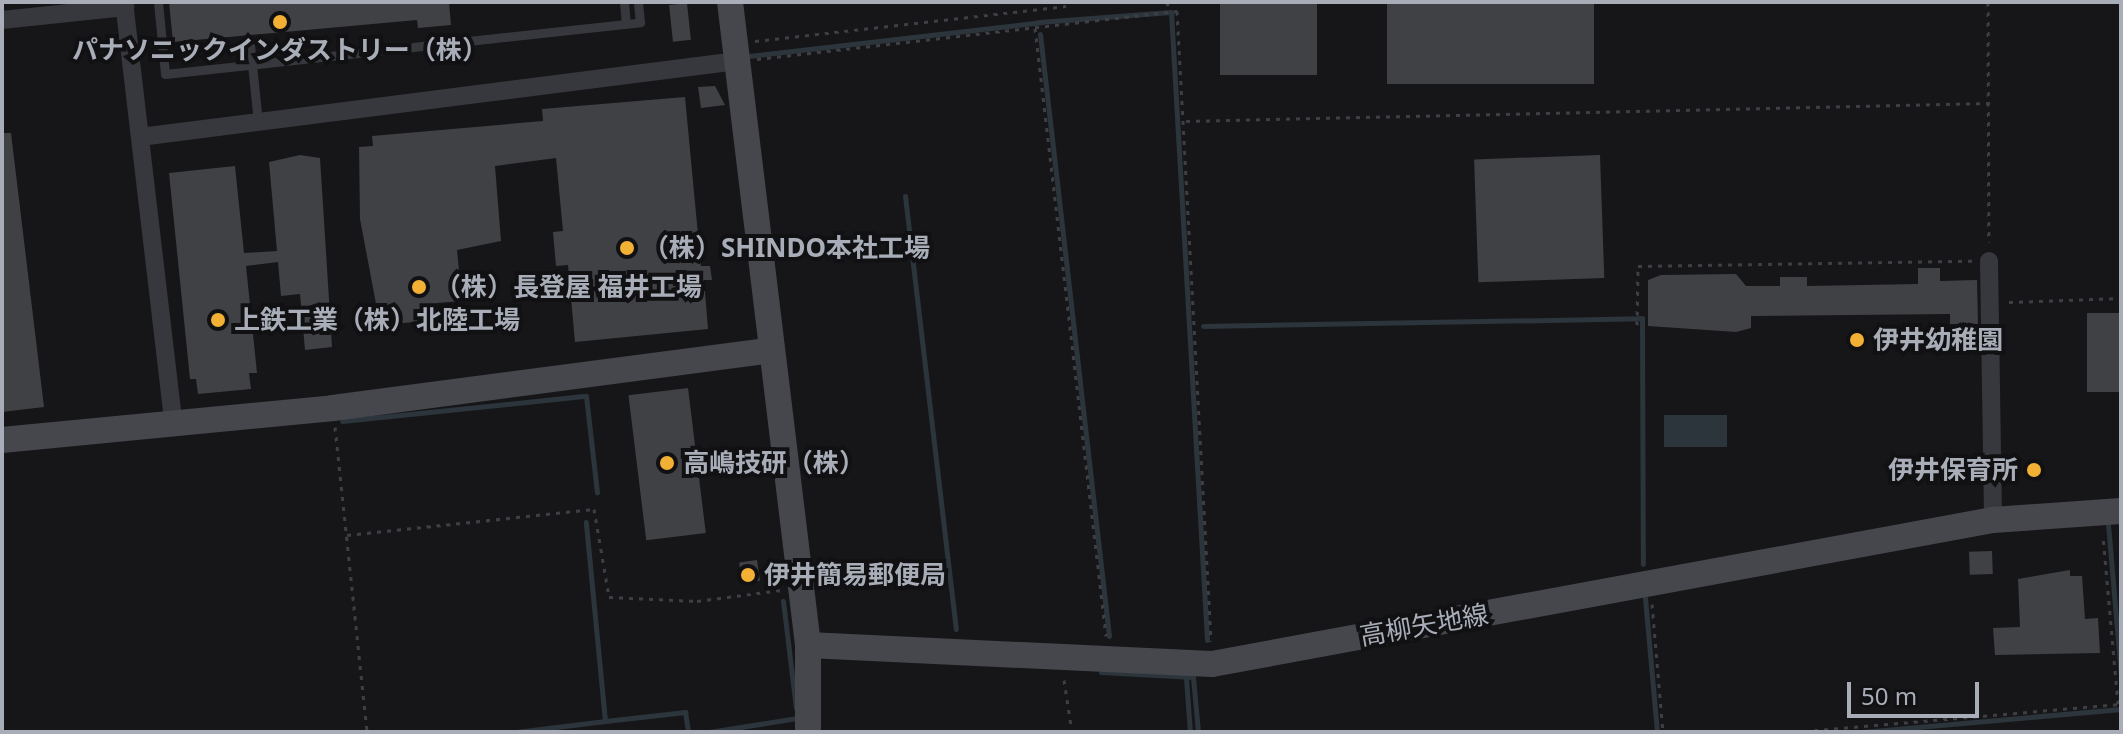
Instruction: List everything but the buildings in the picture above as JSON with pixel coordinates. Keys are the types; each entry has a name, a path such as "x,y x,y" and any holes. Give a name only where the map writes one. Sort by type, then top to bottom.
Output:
{"street":[{"path":"730,2 768,351 808,645 808,732"},
{"path":"2,20 124,4 173,419"},
{"path":"140,137 258,123 736,52"},
{"path":"1989,261 1993,520"},
{"path":"2,440 173,419 333,408 768,351"},
{"name":"高柳矢地線","path":"808,645 1061,652 1212,664 1993,520 2111,512"}],"lane":[{"path":"158,2 165,74 640,22 638,2"},
{"path":"624,2 626,24"},
{"path":"250,45 258,123"}],"path":[{"path":"1637,325 1638,266 1989,261 1988,2"},
{"path":"736,52 1066,6"},
{"path":"736,52 1035,28 1177,11 1212,664"},
{"path":"1035,28 1108,657"},
{"path":"1184,121 1990,103"},
{"path":"1989,302 2121,298"},
{"path":"333,408 367,732"},
{"path":"347,535 594,509 609,597 697,601 800,587"},
{"path":"1794,732 2118,704 2111,512"},
{"path":"1650,584 1663,732"},
{"path":"1061,652 1072,732"}],"shaded area":[{"path":"1664,415 1727,415 1727,447 1664,447"}],"waterway":[{"path":"1039,22 1171,12 1207,640"},
{"path":"749,56 1042,22"},
{"path":"1040,34 1109,636"},
{"path":"905,196 956,629"},
{"path":"1203,326 1642,318 1643,564"},
{"path":"342,421 586,396 597,492"},
{"path":"516,732 605,721 586,522"},
{"path":"2108,524 2121,676"},
{"path":"1645,598 1657,732"},
{"path":"783,601 796,708"},
{"path":"1101,672 1193,677 1198,732"},
{"path":"1186,678 1190,732"},
{"path":"1862,732 2121,709"},
{"path":"605,721 685,712 688,732"},
{"path":"709,732 797,718"}],"place":[{"name":"パナソニックインダストリー（株）","path":"280,22"},
{"name":"（株）SHINDO本社工場","path":"627,248"},
{"name":"（株）長登屋 福井工場","path":"419,287"},
{"name":"上鉄工業（株）北陸工場","path":"218,320"},
{"name":"伊井幼稚園","path":"1857,340"},
{"name":"高嶋技研（株）","path":"667,463"},
{"name":"伊井保育所","path":"2034,470"},
{"name":"伊井簡易郵便局","path":"748,575"}]}
